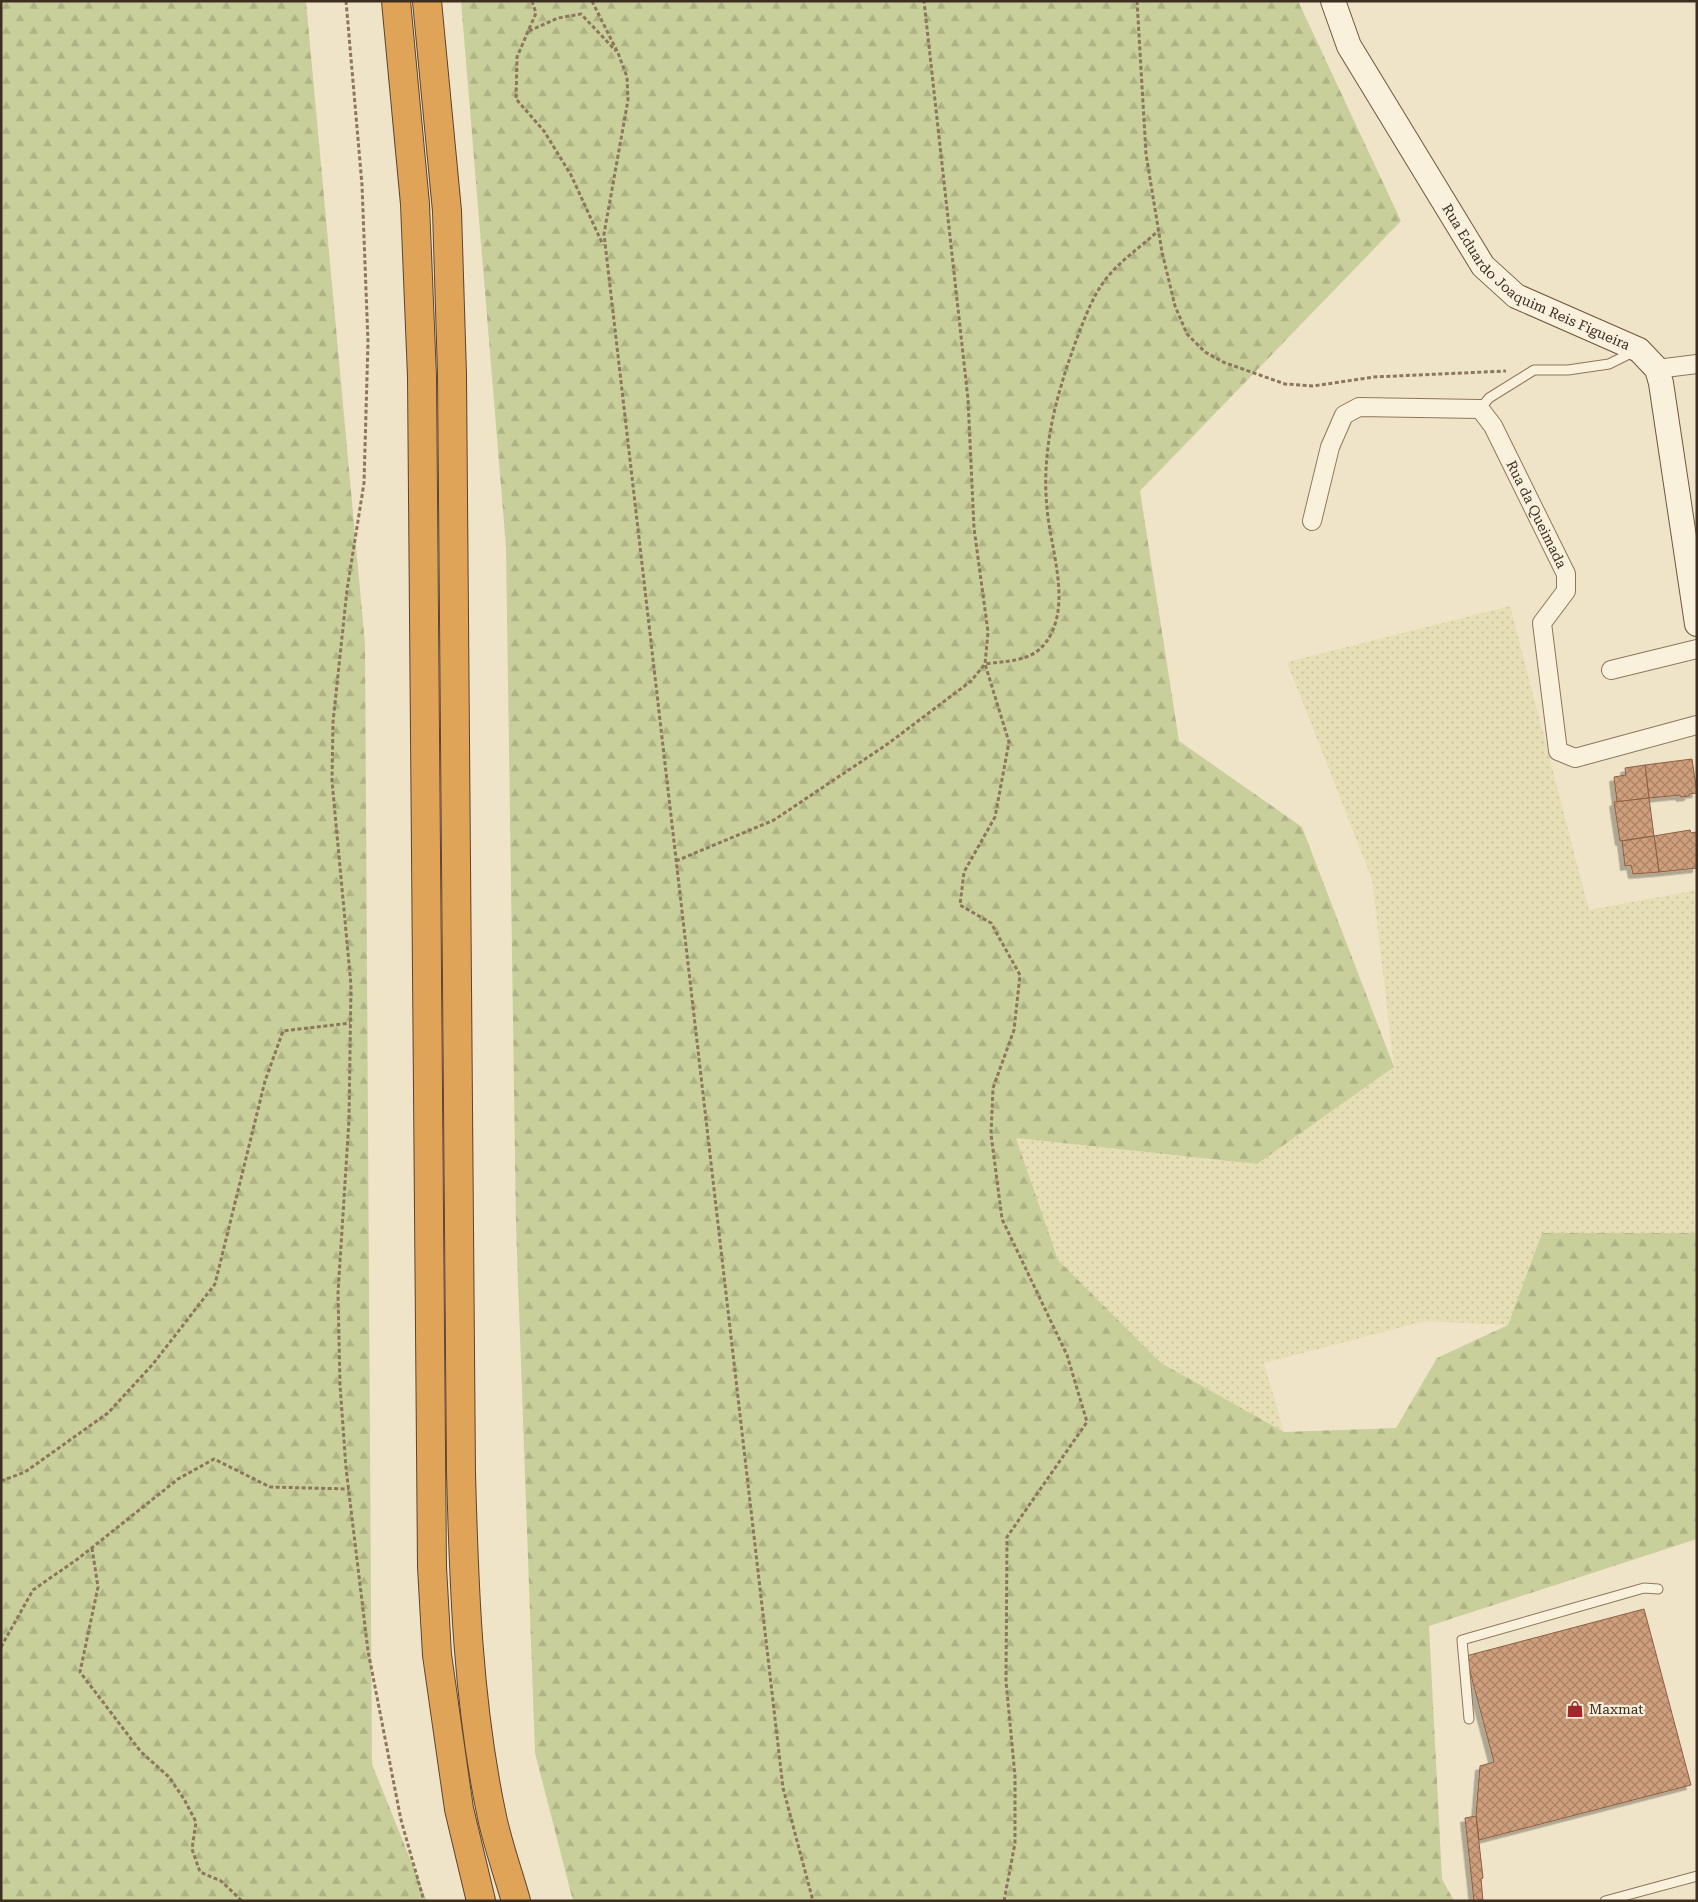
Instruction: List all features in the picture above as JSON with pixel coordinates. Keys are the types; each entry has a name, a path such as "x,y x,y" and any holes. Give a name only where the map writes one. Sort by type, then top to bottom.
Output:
{"highway":[{"path":"396,1 415,204 422,377 432,1567 437,1655 458,1809 481,1901"},
{"path":"427,1 447,211 452,374 461,1473 465,1605 474,1704 492,1817 516,1901"}],"main road":[{"name":"Rua Eduardo Joaquim Reis Figueira","path":"1333,1 1349,46 1483,266 1516,296 1639,350 1657,369 1662,384 1697,624"}],"street":[{"path":"1657,369 1697,364"},
{"path":"1312,521 1330,447 1344,415 1359,407 1480,409"},
{"name":"Rua da Queimada","path":"1480,409 1493,426 1566,574 1566,591 1542,623 1558,751 1575,758 1697,725"},
{"path":"1611,670 1697,649"}],"lane":[{"path":"1480,409 1490,398 1534,370 1568,370 1608,364 1639,350"},
{"path":"1469,1719 1462,1640 1644,1588 1658,1589"},
{"path":"1605,1901 1697,1876"}],"path":[{"path":"346,1 362,185 368,342 364,483 348,590 333,722 332,781 351,985 349,1120 338,1292 340,1385 348,1489 368,1651 401,1820 424,1901"},
{"path":"532,1 536,13 517,57 516,99 544,131 571,175 605,250"},
{"path":"592,1 618,53 627,77 628,100 604,234 605,250 783,1788 813,1901"},
{"path":"924,1 968,399 974,528 988,632 985,664 1009,742 994,817 964,872 960,906 991,923 1020,975 1014,1030 993,1088 992,1143 1002,1219 1067,1355 1088,1422 1007,1537 1006,1681 1015,1795 1015,1843 1004,1901"},
{"path":"1138,1 1146,154 1158,231 1175,306 1187,334 1205,352 1223,362 1285,384 1313,386 1374,377 1534,370"},
{"path":"528,32 558,18 581,14 618,53"},
{"path":"676,861 774,820 888,743 971,680 985,664 1027,658 1043,647 1053,630 1059,597 1047,507 1046,466 1049,431 1060,382 1089,306 1110,274 1158,231"},
{"path":"1,1481 25,1472 108,1413 153,1364 215,1284 265,1081 282,1031 350,1023"},
{"path":"1,1647 32,1590 92,1547 178,1479 214,1459 270,1487 348,1489"},
{"path":"92,1547 98,1587 80,1672 141,1752 169,1777 184,1799 196,1822 192,1849 200,1872 221,1881 242,1901"}],"shaded area":[{"path":"1510,606 1589,910 1697,890 1697,1233 1542,1233 1508,1325 1425,1321 1264,1363 1284,1432 1161,1363 1058,1260 1016,1138 1257,1164 1394,1067 1372,879 1287,662"}],"green space":[{"path":"1,1 306,1 365,644 372,1764 427,1901 1,1901"},
{"path":"461,1 1298,1 1401,221 1140,491 1179,741 1302,827 1394,1067 1257,1164 1016,1138 1058,1260 1161,1363 1284,1432 1396,1428 1437,1358 1508,1325 1542,1233 1697,1233 1697,1539 1429,1626 1442,1879 1454,1901 573,1901 535,1753 516,1225 506,547"}],"building":[{"path":"1692,759 1697,793 1681,797 1680,795 1649,798 1645,765"},
{"path":"1645,765 1649,798 1617,802 1614,777 1626,775 1625,768"},
{"path":"1649,798 1654,836 1620,841 1614,802"},
{"path":"1690,830 1691,833 1697,832 1697,868 1659,872 1654,836"},
{"path":"1654,836 1659,872 1633,874 1631,865 1625,866 1622,841"},
{"name":"Maxmat","path":"1644,1609 1691,1785 1479,1840 1476,1816 1480,1766 1494,1762 1466,1656"},
{"path":"1476,1816 1483,1878 1481,1879 1483,1901 1474,1901 1465,1818"}],"place":[{"name":"Maxmat","path":"1575,1709"}]}
